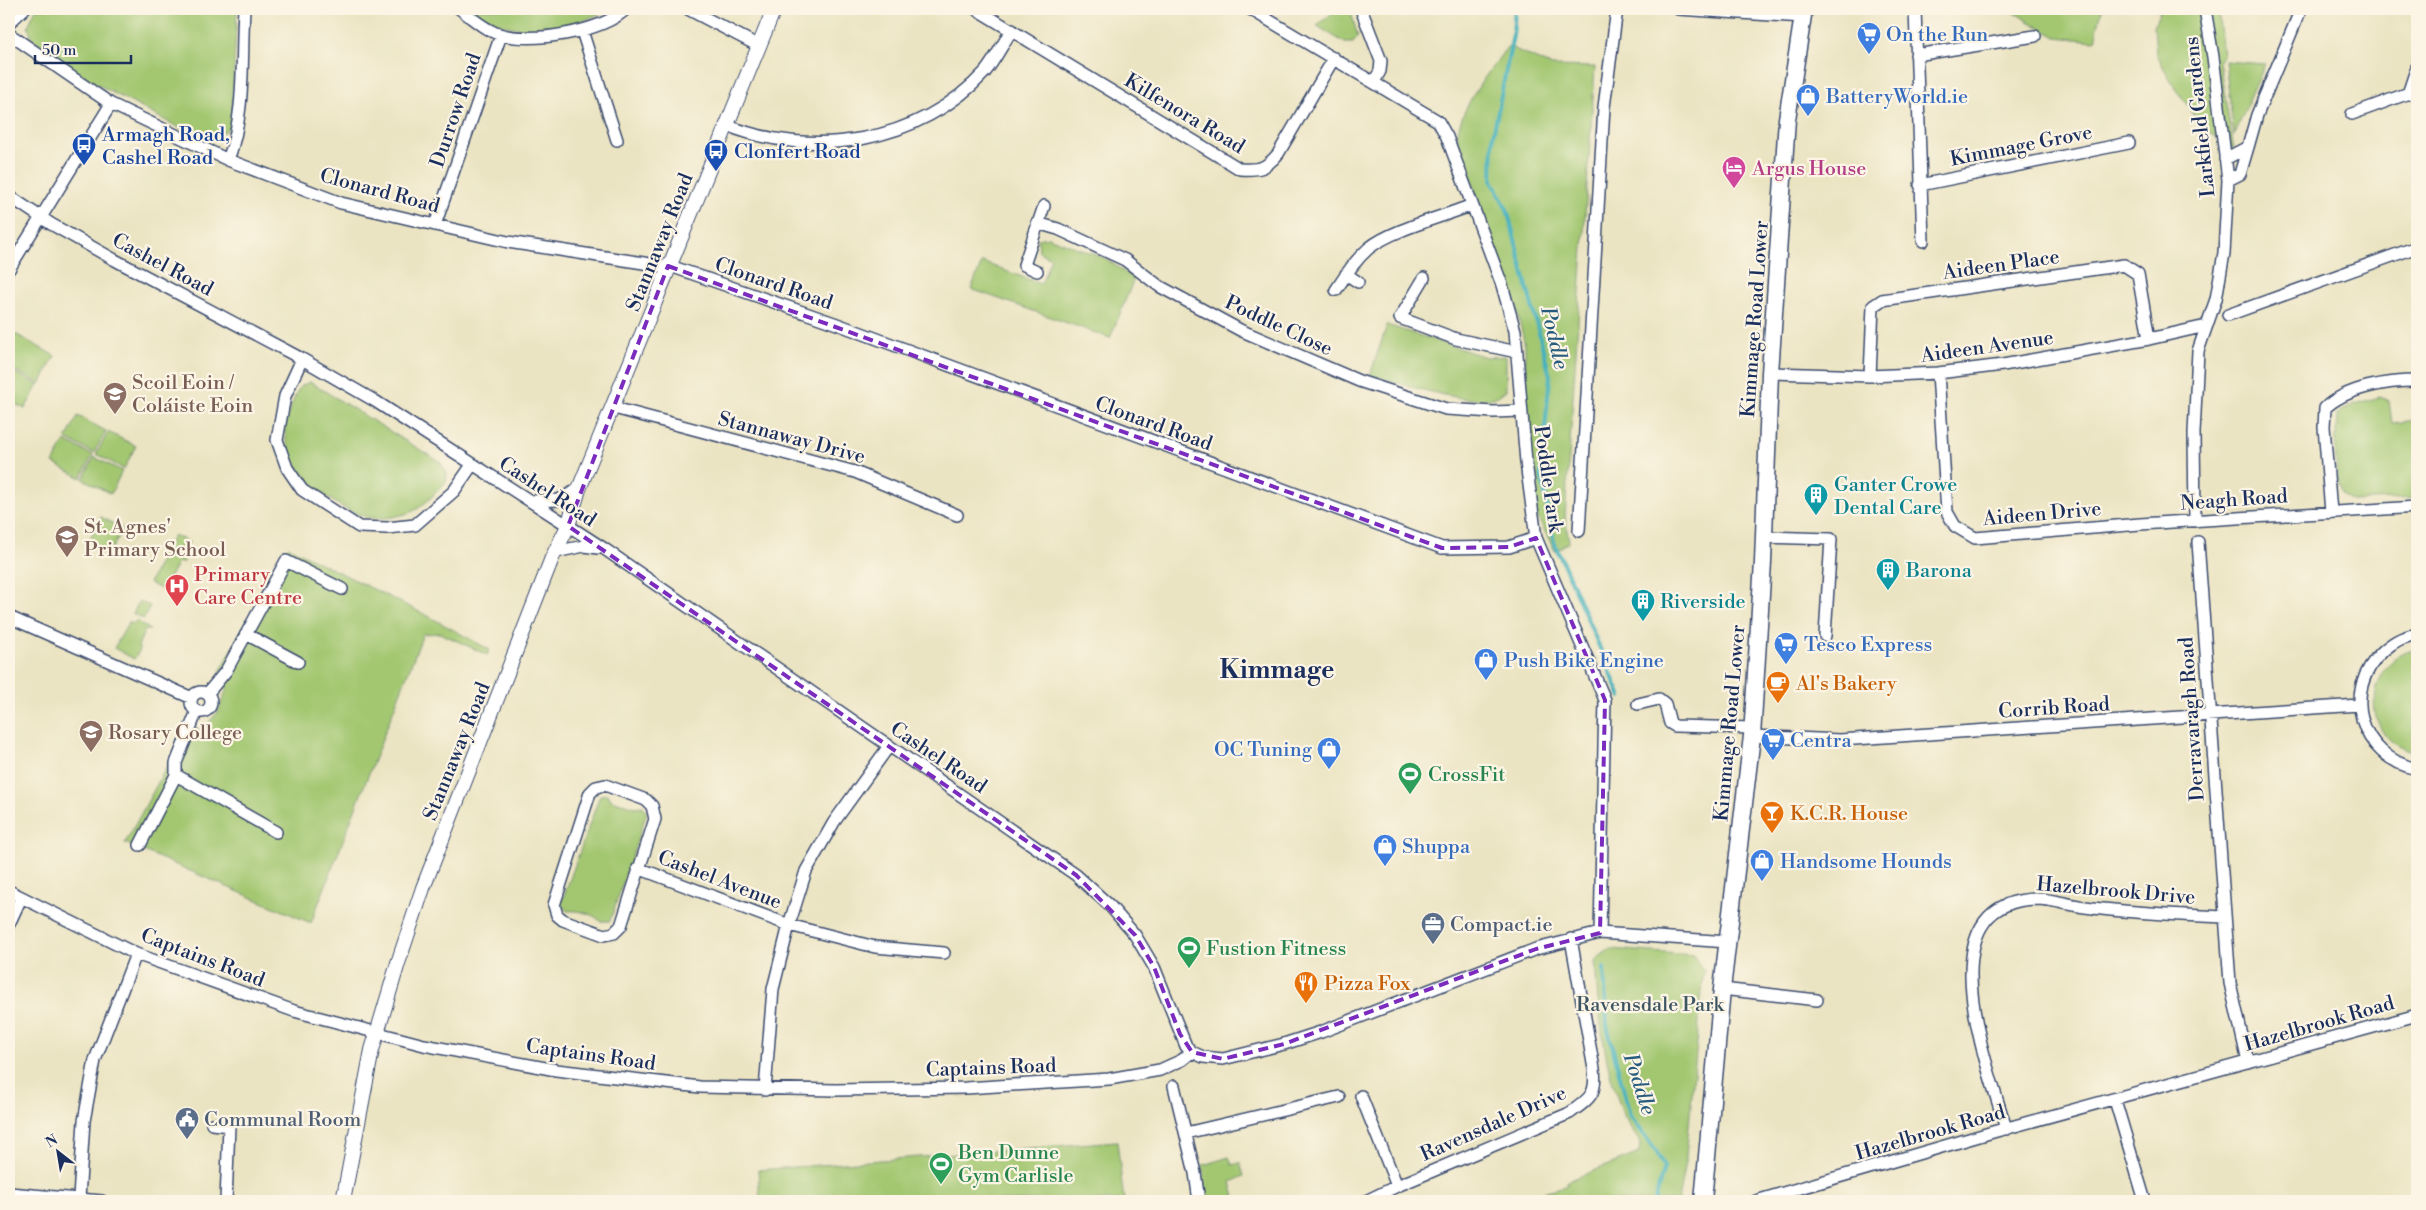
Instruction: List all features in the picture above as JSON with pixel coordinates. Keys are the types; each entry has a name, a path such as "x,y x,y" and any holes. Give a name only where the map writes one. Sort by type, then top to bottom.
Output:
{"main road":[{"name":"Kimmage Road Lower","path":"1702,1201 1722,989 1753,732 1770,373 1787,119 1804,13"}],"street":[{"path":"9,23 24,9"},
{"path":"228,160 236,138 239,112 244,9"},
{"name":"Durrow Road","path":"460,9 490,30 501,35 562,36 582,31 626,9"},
{"path":"688,9 759,46"},
{"name":"Stannaway Road","path":"343,1201 377,1031 423,888 555,552 568,526 579,489 614,408 668,266 710,170 726,125 774,9"},
{"name":"Kilfenora Road","path":"976,9 1240,169 1258,170 1270,164 1278,154 1334,58"},
{"path":"1250,9 1374,82 1380,71 1381,61 1363,9"},
{"path":"1579,531 1604,107 1616,9"},
{"path":"1678,9 1804,13"},
{"name":"Kimmage Grove","path":"1915,9 1923,241"},
{"name":"Larkfield Gardens","path":"2205,9 2228,180 2224,253 2216,299 2206,326"},
{"path":"2228,180 2240,174 2257,115 2301,9"},
{"path":"726,125 763,138 815,144 836,144 902,128 925,118 985,71 1012,30"},
{"path":"582,31 617,140"},
{"name":"Clonard Road","path":"9,34 112,104 228,160 341,203 508,242 668,266 837,324 1085,418 1442,548 1510,547 1536,538"},
{"name":"Durrow Road","path":"435,225 501,35"},
{"path":"1916,55 2035,36"},
{"path":"2352,114 2412,92 2417,67"},
{"name":"Poddle Park","path":"1374,82 1438,121 1447,137 1502,285 1515,331 1521,411 1536,538 1605,700 1600,934"},
{"path":"9,269 112,104"},
{"name":"Kimmage Grove","path":"1920,185 2128,143"},
{"path":"2225,158 2248,147"},
{"name":"Cashel Road","path":"9,196 115,260 302,359 376,401 472,465 532,501 603,548 1076,875 1110,906 1135,935 1154,967 1180,1034 1192,1052"},
{"path":"1336,290 1355,262 1370,247 1391,235 1472,205"},
{"path":"1037,271 1024,265 1044,206"},
{"name":"Poddle Close","path":"1038,223 1058,229 1125,260 1159,286 1240,330 1359,381 1446,409 1493,412 1521,411"},
{"path":"2228,315 2417,247"},
{"name":"Aideen Place","path":"1870,376 1873,306 1882,300 2124,265 2138,274 2149,339"},
{"path":"1346,274 1358,282"},
{"path":"1424,278 1400,318 1456,339 1517,352"},
{"path":"2196,521 2194,433 2196,378 2198,352 2206,326"},
{"name":"Aideen Avenue","path":"1770,373 1870,376 1938,373 2003,365 2149,339 2206,326"},
{"name":"Cashel Road","path":"302,359 285,396 277,440 287,468 302,490 359,527 387,528 414,525 454,491 472,465"},
{"name":"Aideen Drive","path":"1938,373 1947,512 1955,526 1975,538 2140,524"},
{"path":"2331,512 2324,427 2325,408 2341,397 2368,387 2417,381"},
{"name":"Stannaway Drive","path":"614,408 855,472 957,515"},
{"path":"532,501 559,500 579,489"},
{"name":"Neagh Road","path":"2140,524 2417,507"},
{"path":"1763,537 1831,539 1825,636"},
{"name":"Derravaragh Road","path":"2198,542 2223,894"},
{"name":"Cashel Road","path":"555,552 584,546 603,548"},
{"path":"207,694 226,672 286,560 342,589"},
{"path":"9,617 192,698"},
{"path":"246,634 298,662"},
{"path":"2417,635 2391,644 2373,660 2362,681 2359,705 2362,721 2368,736 2378,749 2391,760 2417,769"},
{"path":"199,692 207,694 211,701 210,707 204,711 198,711 192,704 192,698 199,692"},
{"name":"Corrib Road","path":"1638,704 1659,700 1665,704 1670,723 1675,726 1840,740 2359,705"},
{"path":"140,845 176,776 176,763 198,711"},
{"name":"Cashel Avenue","path":"765,1090 773,989 789,925 806,871 834,822 889,746"},
{"path":"176,776 276,832"},
{"name":"Cashel Avenue","path":"605,785 646,800 652,806 655,819 638,868 621,926 614,932 604,935 563,920 557,915 554,905 590,793 596,787 605,785"},
{"name":"Cashel Avenue","path":"638,868 789,925 875,948 944,953"},
{"name":"Captains Road","path":"9,891 136,954 294,1011 377,1031 424,1045 556,1070 700,1087 765,1090 966,1088 1109,1080 1160,1070 1182,1060 1192,1052"},
{"name":"Hazelbrook Drive","path":"2223,894 2230,983 2248,1062"},
{"path":"9,924 21,898"},
{"name":"Hazelbrook Drive","path":"2006,1129 1975,1020 1970,980 1972,950 1979,927 1992,914 2004,906 2038,899 2084,907 2225,917"},
{"path":"1192,1052 1202,1057 1223,1059 1284,1044 1321,1032 1536,949 1571,939 1600,934 1728,942"},
{"name":"Ravensdale Drive","path":"1366,1201 1570,1113 1592,1098 1596,1084 1571,939"},
{"path":"79,1198 84,1121 95,1060 136,954"},
{"path":"1722,989 1817,1000"},
{"name":"Hazelbrook Road","path":"1756,1201 2006,1129 2417,1015"},
{"path":"1174,1086 1199,1188 1198,1201"},
{"path":"1361,1096 1397,1186"},
{"path":"1186,1133 1339,1097"},
{"path":"2115,1100 2145,1201"},
{"path":"212,1124 229,1126 226,1201"},
{"path":"9,1193 102,1201"}],"highlighted area":[{"path":"668,266 1442,548 1509,547 1536,538 1605,700 1600,933 1536,949 1284,1044 1223,1059 1192,1052 1180,1034 1154,967 1135,935 1076,875 568,526"}],"green space":[{"path":"36,9 237,9 231,126 220,134 210,137 187,132 89,80 43,50 32,39 28,26"},
{"path":"471,9 608,9 575,23 539,29 521,29 487,19"},
{"path":"1337,9 1350,9 1358,37 1353,43 1345,43 1317,26"},
{"path":"2008,9 2102,9 2095,41 2056,37"},
{"path":"2160,9 2218,9 2223,56 2219,62 2234,149 2203,128 2168,77 2156,52 2154,27"},
{"path":"1508,46 1552,66 1595,67 1565,517 1569,542 1555,551 1532,507 1527,467 1525,345 1516,308 1457,138 1463,114 1477,89"},
{"path":"2225,61 2265,64 2234,136"},
{"path":"1048,237 1105,258 1134,279 1110,338 971,289 982,262 1041,284 1051,258 1039,252 1038,239"},
{"path":"1387,325 1486,357 1506,356 1506,390 1493,398 1482,400 1467,399 1432,392 1370,375"},
{"path":"12,332 55,356 40,384 9,367 9,338"},
{"path":"9,369 38,385 25,409 9,401"},
{"path":"310,382 440,462 447,474 446,482 421,507 406,514 389,518 366,517 352,512 326,496 303,474 294,461 288,448 285,433 287,417 298,390"},
{"path":"2379,397 2389,401 2392,423 2417,420 2417,498 2352,501 2345,498 2341,491 2336,464 2337,414 2355,404"},
{"path":"78,416 106,431 94,453 66,439"},
{"path":"108,432 136,446 124,469 96,454"},
{"path":"65,441 93,455 81,478 53,463"},
{"path":"94,457 122,471 111,494 83,479"},
{"path":"101,517 123,529 108,556 87,544"},
{"path":"174,535 189,542 180,557 184,559 182,563 178,562 167,582 171,584 167,592 149,583"},
{"path":"288,547 430,617 490,650 487,655 440,633 423,634 311,923 125,843 189,726 202,730 218,712 227,688 219,673"},
{"path":"139,601 150,606 144,619 133,614"},
{"path":"136,620 150,630 145,630 138,646 140,650 134,659 114,648 129,622 134,624"},
{"path":"2417,649 2417,753 2398,746 2385,734 2377,719 2374,702 2377,685 2385,669 2398,657"},
{"path":"608,794 611,800 635,807 643,806 647,812 610,921 600,921 585,913 567,911 561,904 600,795"},
{"name":"Ravensdale Park","path":"1610,949 1693,955 1704,971 1686,1156 1678,1201 1548,1201 1545,1191 1566,1186 1568,1181 1639,1153 1640,1142 1628,1124 1619,1103 1606,1055 1602,1030 1595,960"},
{"name":"Ben Dunne Gym Carlisle","path":"1117,1141 1124,1201 760,1201 758,1170"},
{"path":"1229,1157 1232,1165 1240,1163 1244,1176 1231,1182 1236,1201 1204,1201 1203,1165"}],"waterway":[{"name":"Poddle","path":"1515,9 1513,35 1493,136 1492,181 1507,209 1550,376 1541,472 1554,542 1621,697"},
{"name":"Poddle","path":"1604,968 1607,1026 1630,1115 1657,1153 1664,1167 1655,1201"}],"place":[{"name":"On the Run","path":"1869,55"},
{"name":"BatteryWorld.ie","path":"1808,117"},
{"name":"Armagh Road, Cashel Road","path":"84,166"},
{"name":"Clonfert Road","path":"716,172"},
{"name":"Argus House","path":"1734,189"},
{"name":"Scoil Eoin / Coláiste Eoin","path":"115,415"},
{"name":"Ganter Crowe Dental Care","path":"1816,516"},
{"name":"St. Agnes' Primary School","path":"67,558"},
{"name":"Barona","path":"1888,591"},
{"name":"Primary Care Centre","path":"177,607"},
{"name":"Riverside","path":"1643,622"},
{"name":"Tesco Express","path":"1786,665"},
{"name":"Push Bike Engine","path":"1486,681"},
{"name":"Al's Bakery","path":"1778,704"},
{"name":"Rosary College","path":"91,753"},
{"name":"Centra","path":"1773,761"},
{"name":"OC Tuning","path":"1329,770"},
{"name":"CrossFit","path":"1410,795"},
{"name":"K.C.R. House","path":"1772,834"},
{"name":"Shuppa","path":"1385,867"},
{"name":"Handsome Hounds","path":"1762,882"},
{"name":"Compact.ie","path":"1433,945"},
{"name":"Fustion Fitness","path":"1189,969"},
{"name":"Pizza Fox","path":"1306,1004"},
{"name":"Communal Room","path":"187,1140"},
{"name":"Ben Dunne Gym Carlisle","path":"941,1185"}],"district":[{"name":"Kimmage","path":"1277,669"}]}
